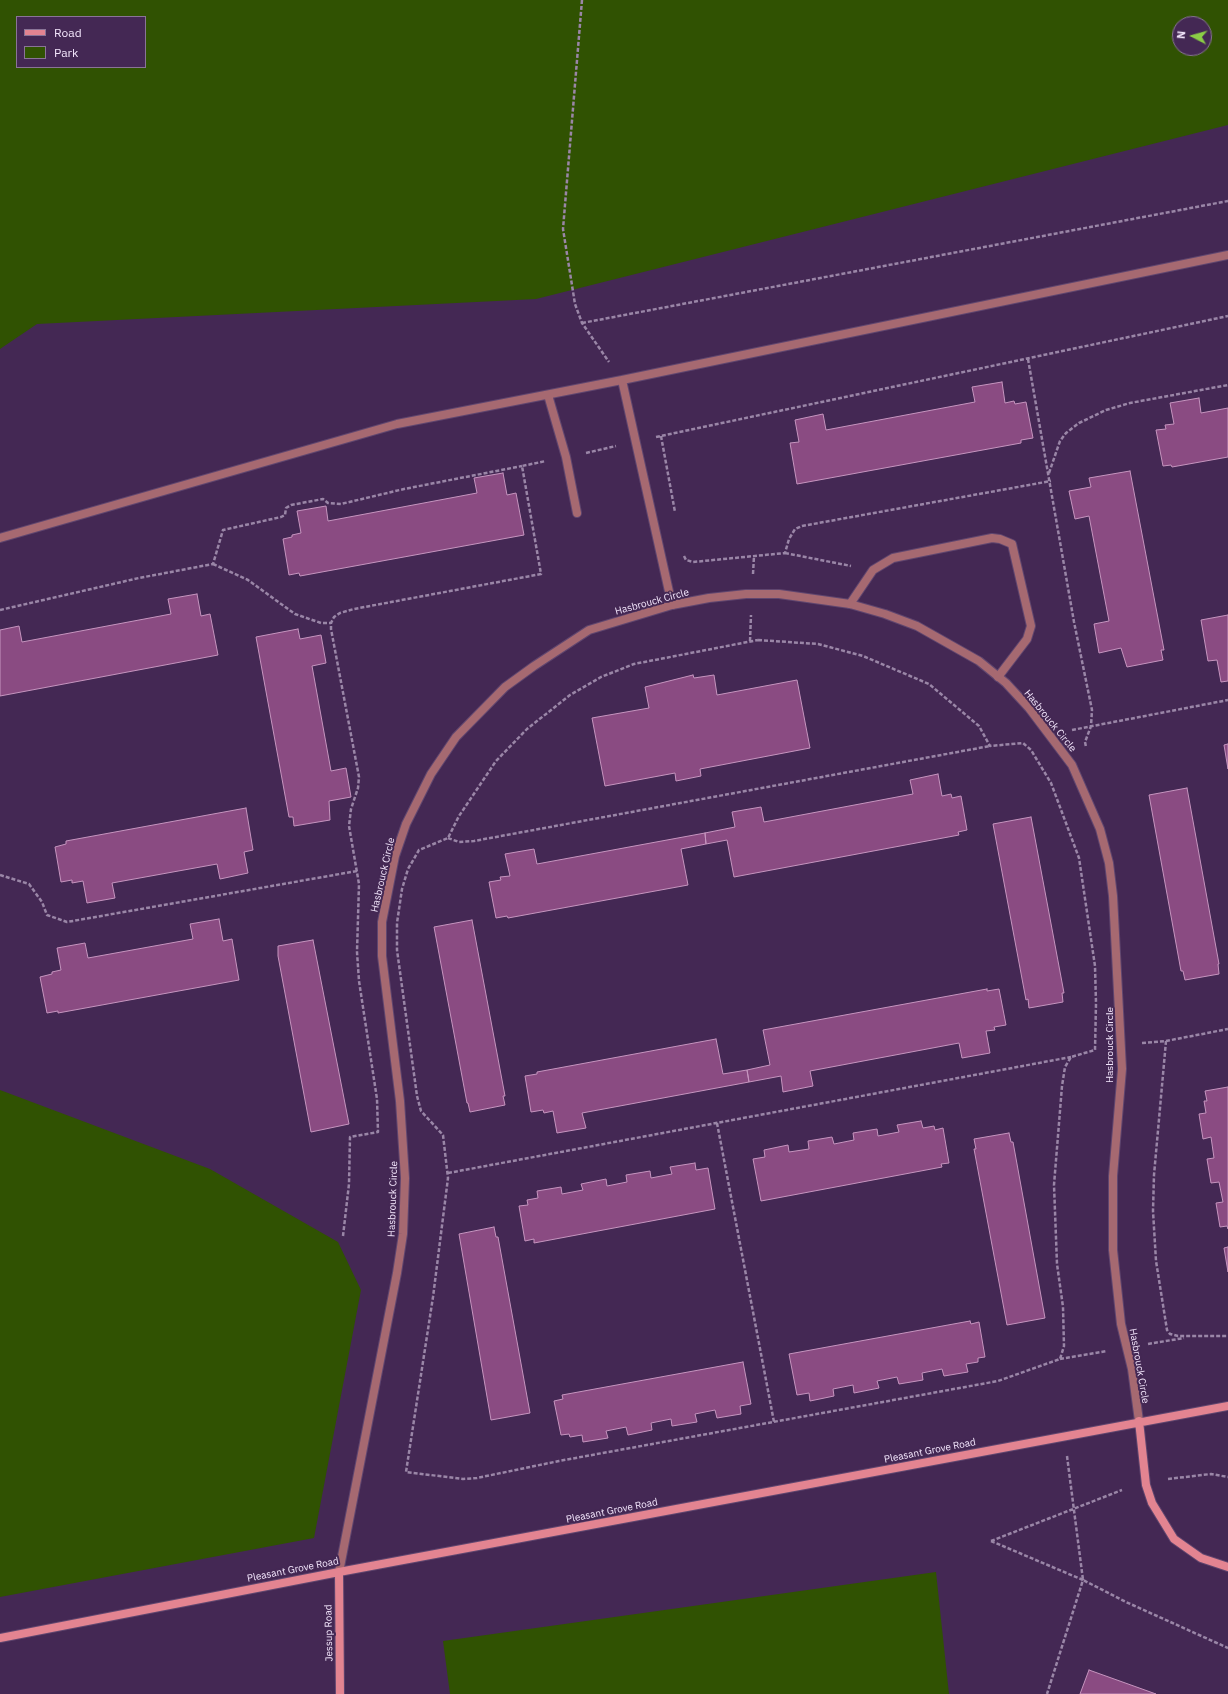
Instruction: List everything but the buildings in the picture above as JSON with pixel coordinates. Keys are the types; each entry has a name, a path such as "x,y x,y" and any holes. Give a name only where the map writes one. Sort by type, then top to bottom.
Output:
{"street":[{"path":"0,538 397,424 622,380 1228,255"},
{"path":"622,380 672,604"},
{"path":"548,395 566,457 577,513"},
{"path":"850,604 873,570 893,558 992,538 1000,539 1012,544 1031,626 1027,639 998,677"},
{"name":"Hasbrouck Circle","path":"339,1572 397,1273 403,1234 406,1178 400,1101 382,949 382,922 395,856 406,824 431,774 452,743 505,687 588,630 672,604 746,594 779,594 850,604 885,614 917,626 979,661 998,677 1030,708 1072,765 1100,829 1109,863 1113,896 1122,1040 1122,1069 1113,1176 1113,1250 1122,1324 1132,1369 1139,1422"},
{"name":"Pleasant Grove Road","path":"0,1638 339,1572 1228,1406"},
{"path":"1139,1422 1146,1485 1152,1503 1174,1539 1200,1558 1228,1567"},
{"name":"Jessup Road","path":"339,1572 340,1694"}],"path":[{"path":"582,0 563,229 575,304 582,323 622,380"},
{"path":"582,323 1228,201"},
{"path":"1049,474 1060,441 1066,433 1084,420 1106,410 1130,403 1228,385"},
{"path":"661,436 676,518"},
{"path":"213,564 223,530 282,517 285,515 286,508 291,505 323,499 328,503 341,504 404,489 522,466"},
{"path":"785,553 789,539 795,529 802,526 1051,481"},
{"path":"683,554 686,560 694,562 785,553 873,570"},
{"path":"0,610 139,578 213,564 248,580 295,614 321,623 332,623"},
{"path":"990,746 979,726 929,684 895,668 863,656 818,644 758,640 634,664 601,677 570,695 527,729 496,761 459,816 448,838 419,850 408,869 404,883 397,923 397,950 417,1096 421,1111 443,1135 448,1173 440,1253 406,1472 463,1479 477,1478 559,1461 998,1381 1060,1359 1064,1346 1063,1307 1056,1264 1054,1185 1062,1086 1065,1067 1071,1057"},
{"path":"448,838 459,842 474,841 990,746 1023,743 1091,726 1228,700"},
{"path":"448,1173 1071,1057 1095,1050 1095,966 1090,924 1078,858 1051,783 1031,750 1023,743"},
{"path":"0,875 29,884 42,902 47,915 67,922 357,871"},
{"path":"1166,1040 1228,1029"},
{"path":"717,1123 774,1422"},
{"path":"1048,1694 1083,1580 1065,1436"},
{"path":"1168,1479 1211,1474 1228,1477"},
{"path":"1122,1490 991,1541 1083,1580 1126,1602 1228,1648"}],"green space":[{"path":"0,0 1228,0 1228,125 536,299 37,324 0,349"},
{"path":"0,1090 210,1169 338,1242 361,1290 314,1538 0,1597"},
{"path":"936,1572 949,1694 450,1694 443,1641"}]}
